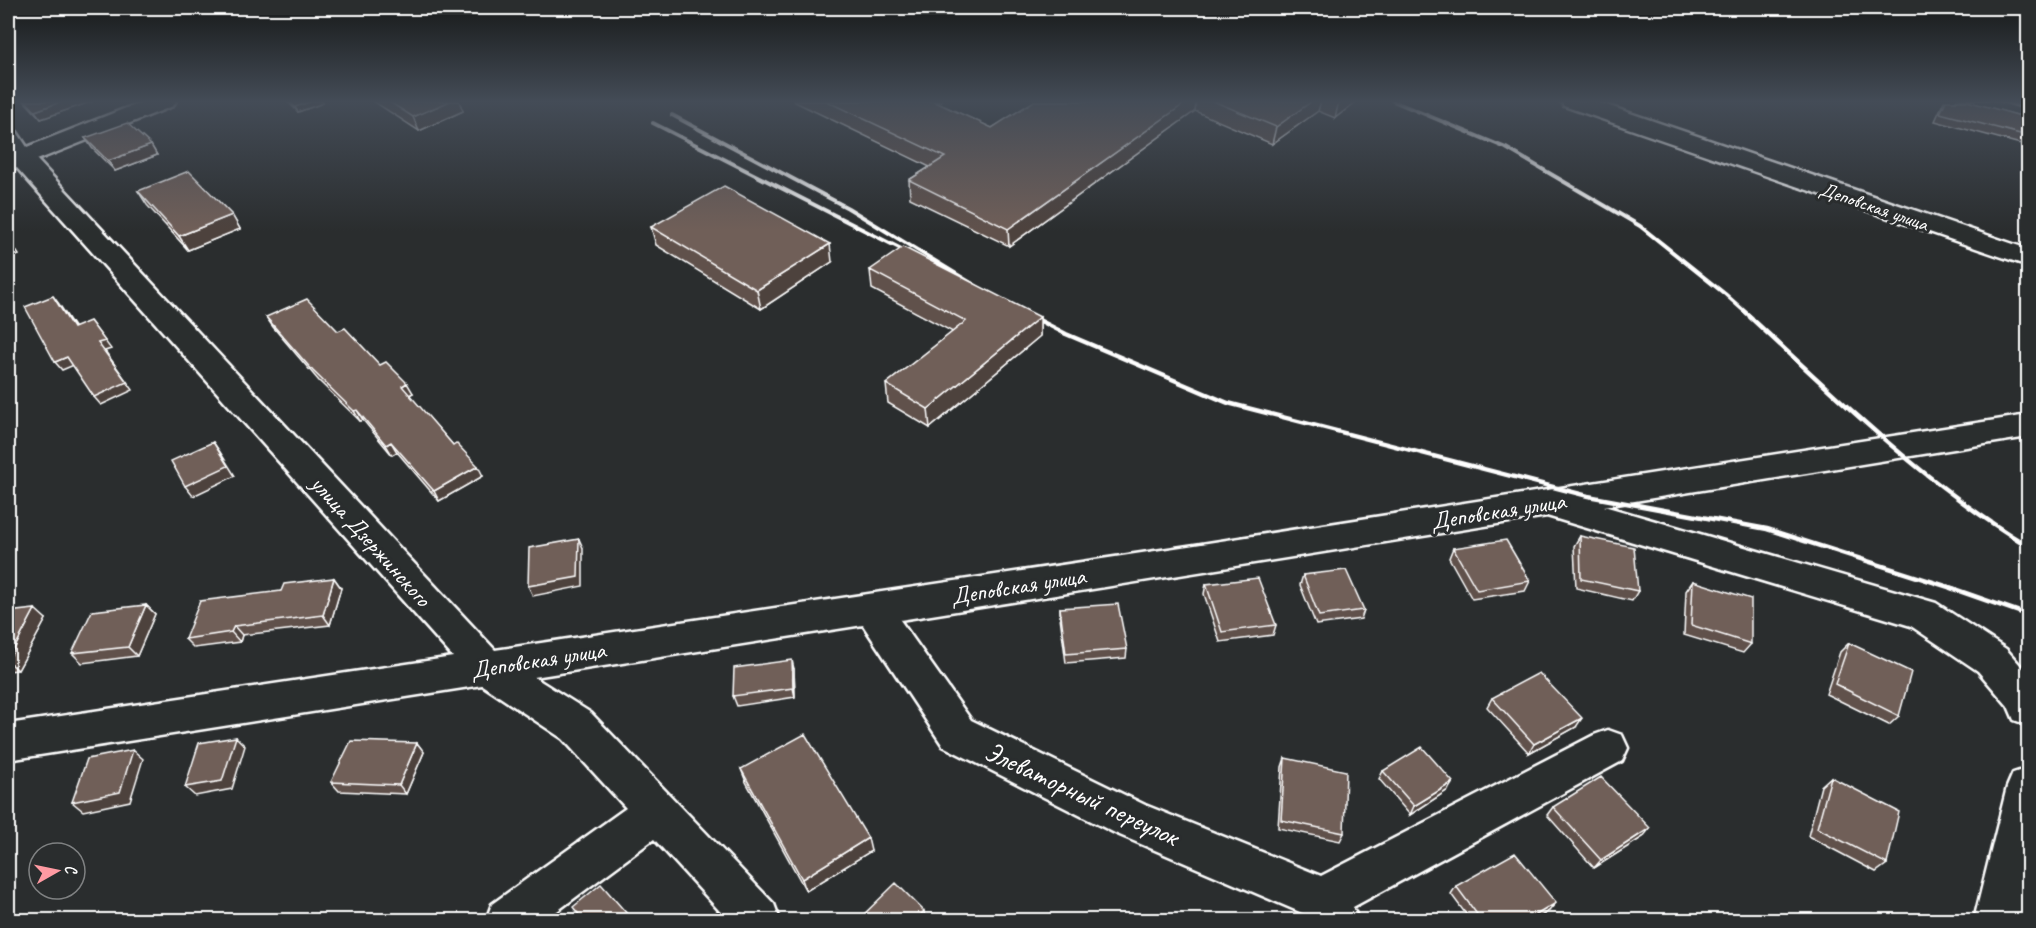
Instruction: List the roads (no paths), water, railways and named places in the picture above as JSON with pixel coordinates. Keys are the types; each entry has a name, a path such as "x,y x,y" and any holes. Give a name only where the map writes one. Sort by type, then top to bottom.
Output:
{"street":[{"path":"12,153 38,144"},
{"name":"Деповская улица","path":"1696,144 2028,258"},
{"name":"улица Дзержинского","path":"12,153 487,668 577,726 758,921"},
{"name":"Деповская улица","path":"8,742 872,609 2028,426"},
{"path":"1546,503 1923,614 1992,660 2025,698 2028,708"},
{"name":"Элеваторный переулок","path":"872,609 957,733 1130,819 1330,910"},
{"path":"1330,910 1608,748"},
{"path":"1996,921 2028,787"},
{"path":"508,921 657,811"}],"railway":[{"path":"695,144 917,257"},
{"path":"727,144 848,208 976,286"},
{"path":"1497,144 1640,226 1752,318"},
{"path":"1024,312 1036,318"},
{"path":"1033,317 1066,334 1228,403 1588,496 1767,529 1955,589"},
{"path":"1750,317 1849,409 1918,468 1990,522 2028,546"},
{"path":"1951,588 2028,615"}]}
